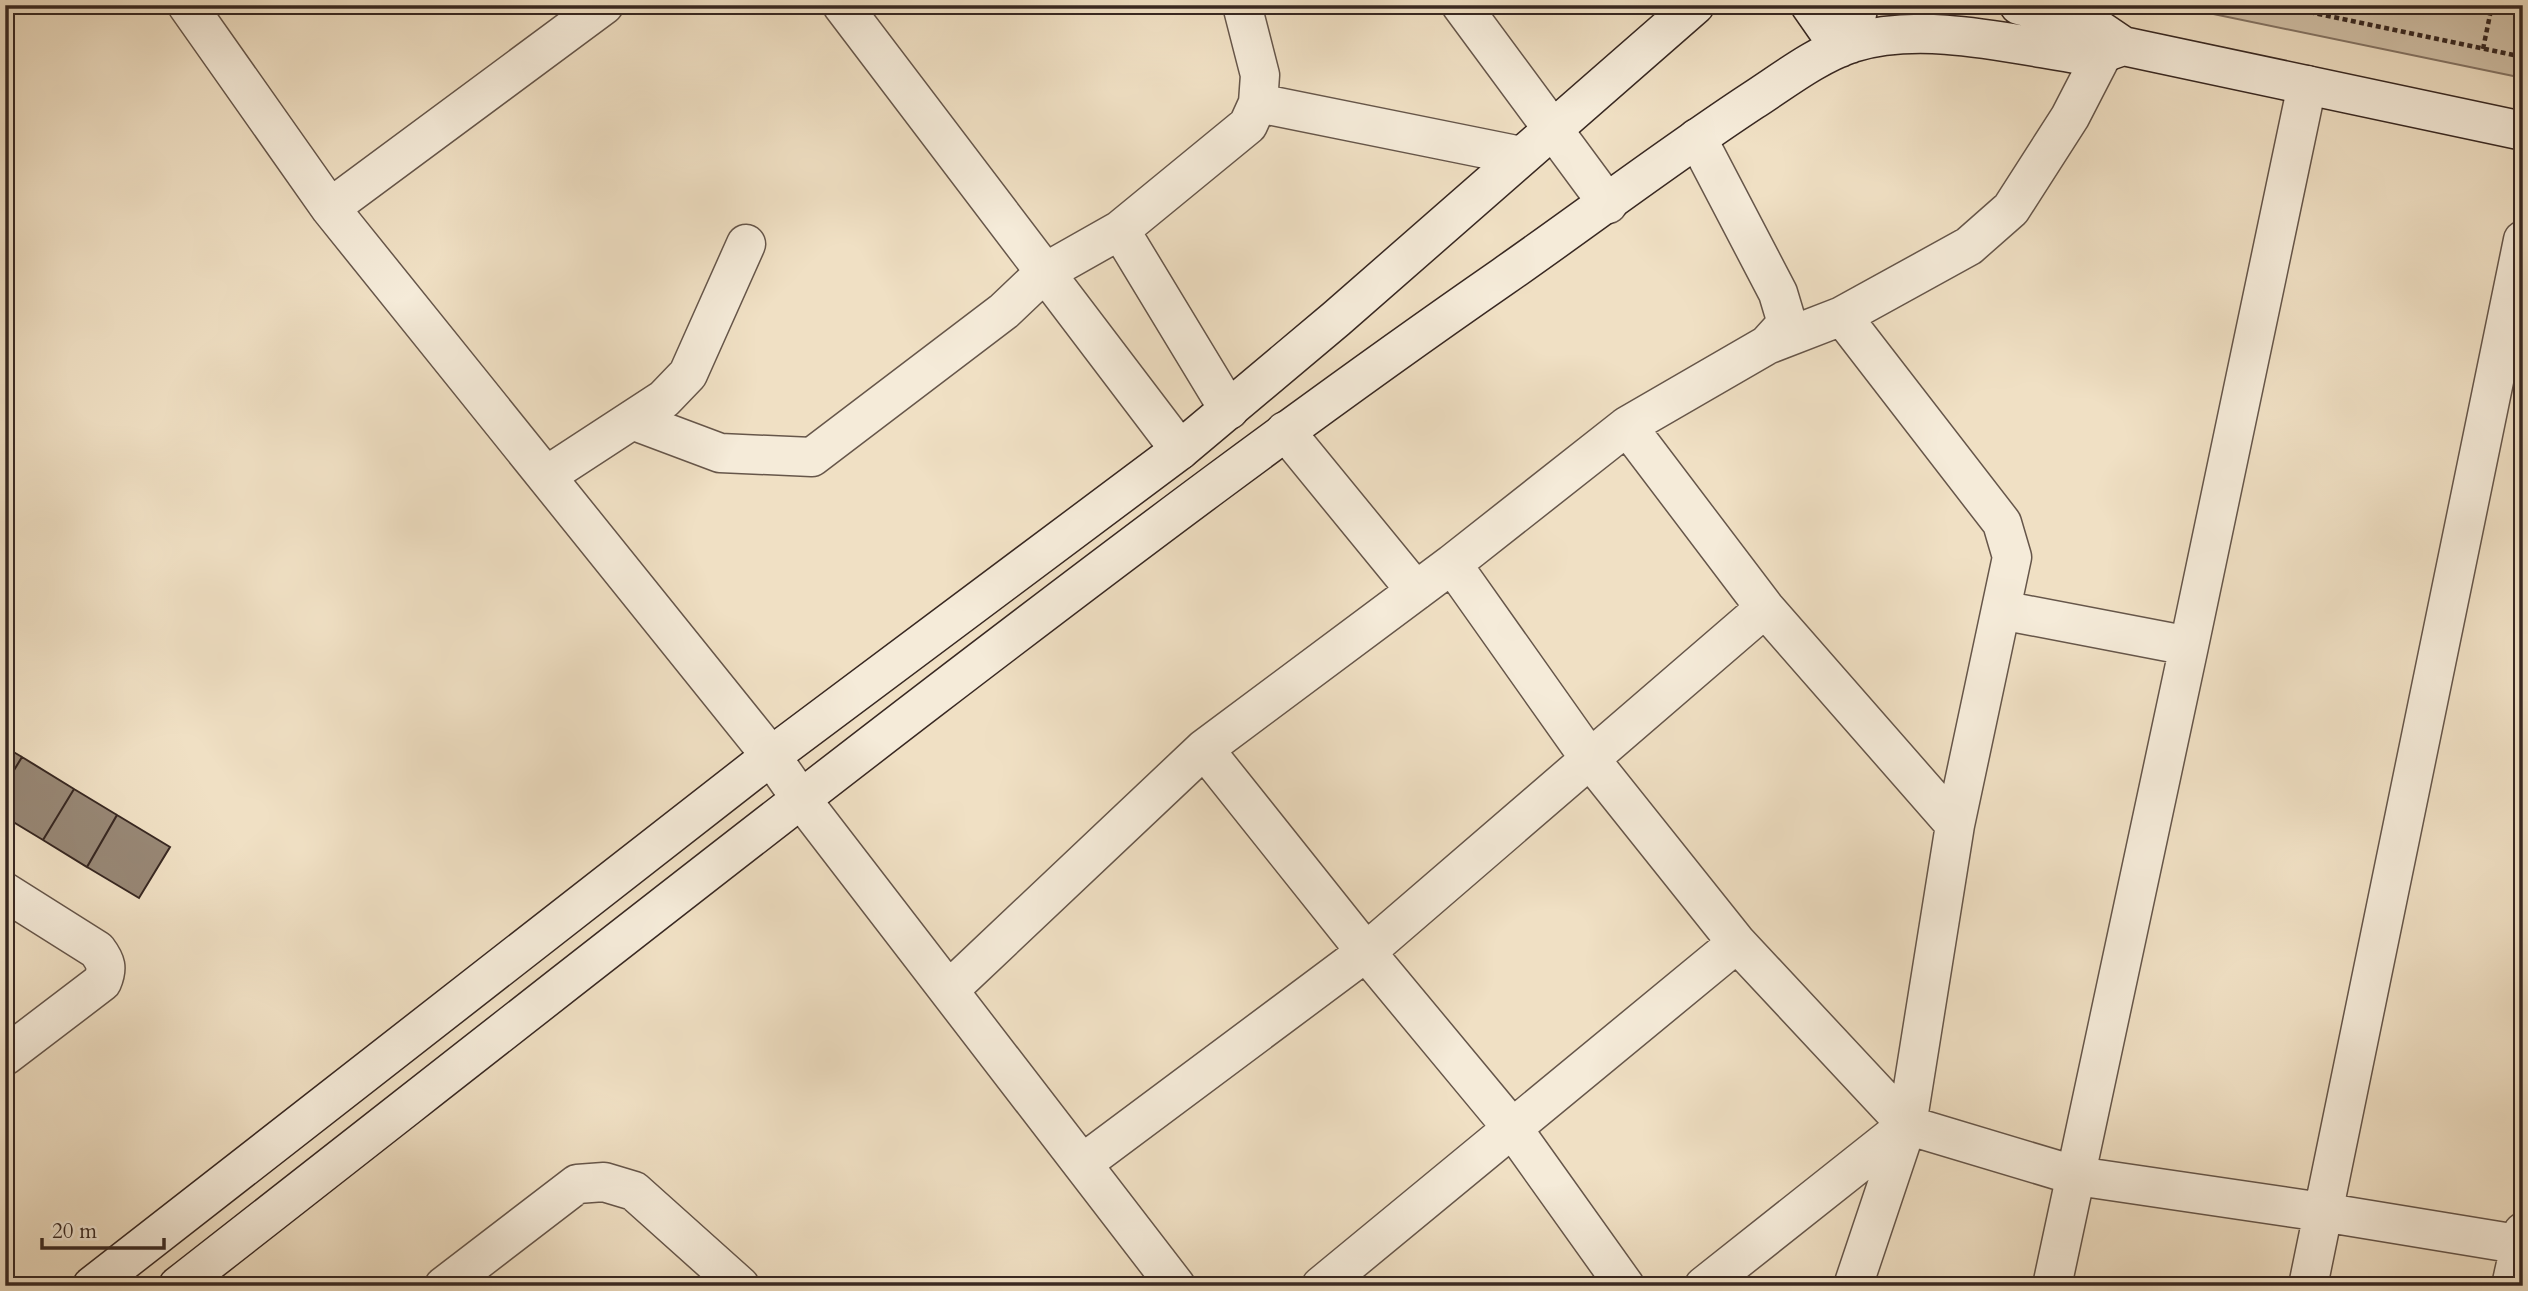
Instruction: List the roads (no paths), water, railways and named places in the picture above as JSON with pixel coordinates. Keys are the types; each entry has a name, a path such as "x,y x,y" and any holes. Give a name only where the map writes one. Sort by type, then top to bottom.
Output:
{"street":[{"path":"187,5 330,208 771,756 801,799 950,989 1176,1286"},
{"path":"330,208 604,5"},
{"path":"842,5 1180,450"},
{"path":"632,420 720,453 812,457 1004,311 1044,273 1120,230 1248,125 1258,103 1259,75 1242,5"},
{"path":"1461,5 1608,204"},
{"path":"92,1286 771,756 1180,450 1336,319 1695,5"},
{"path":"1810,5 1845,46"},
{"path":"1845,46 1859,5"},
{"path":"2019,5 2089,23 2113,50"},
{"path":"178,1286 801,799 1203,491 1374,365 1608,204 1697,138 1810,63 1845,46 1900,34 1940,34 2083,55 2113,50 2307,85 2523,131"},
{"path":"950,989 1204,748 1452,564 1627,426 1767,345 1842,316 1969,246 2011,209 2113,50"},
{"path":"2052,1286 2307,85"},
{"path":"1258,103 1521,156"},
{"path":"1697,138 1778,293 1787,323 1767,345"},
{"path":"1120,230 1228,410"},
{"path":"2308,1286 2523,240"},
{"path":"546,476 664,399 688,374 746,244"},
{"path":"1842,316 2002,523 2012,557 1955,825 1907,1125 1853,1286"},
{"path":"1627,426 1765,608 1955,825"},
{"path":"1285,431 1416,591"},
{"path":"1452,564 1590,759 1737,943 1907,1125 2077,1176 2522,1241 2511,1286"},
{"path":"1082,1164 1366,952 1765,608"},
{"path":"2001,610 2189,646"},
{"path":"1204,748 1366,952 1513,1129 1625,1286"},
{"path":"5,892 97,950 105,961 107,971 102,982 5,1056"},
{"path":"1321,1286 1737,943"},
{"path":"1703,1286 1907,1125"},
{"path":"444,1286 577,1184 604,1182 634,1191 740,1286"}]}
